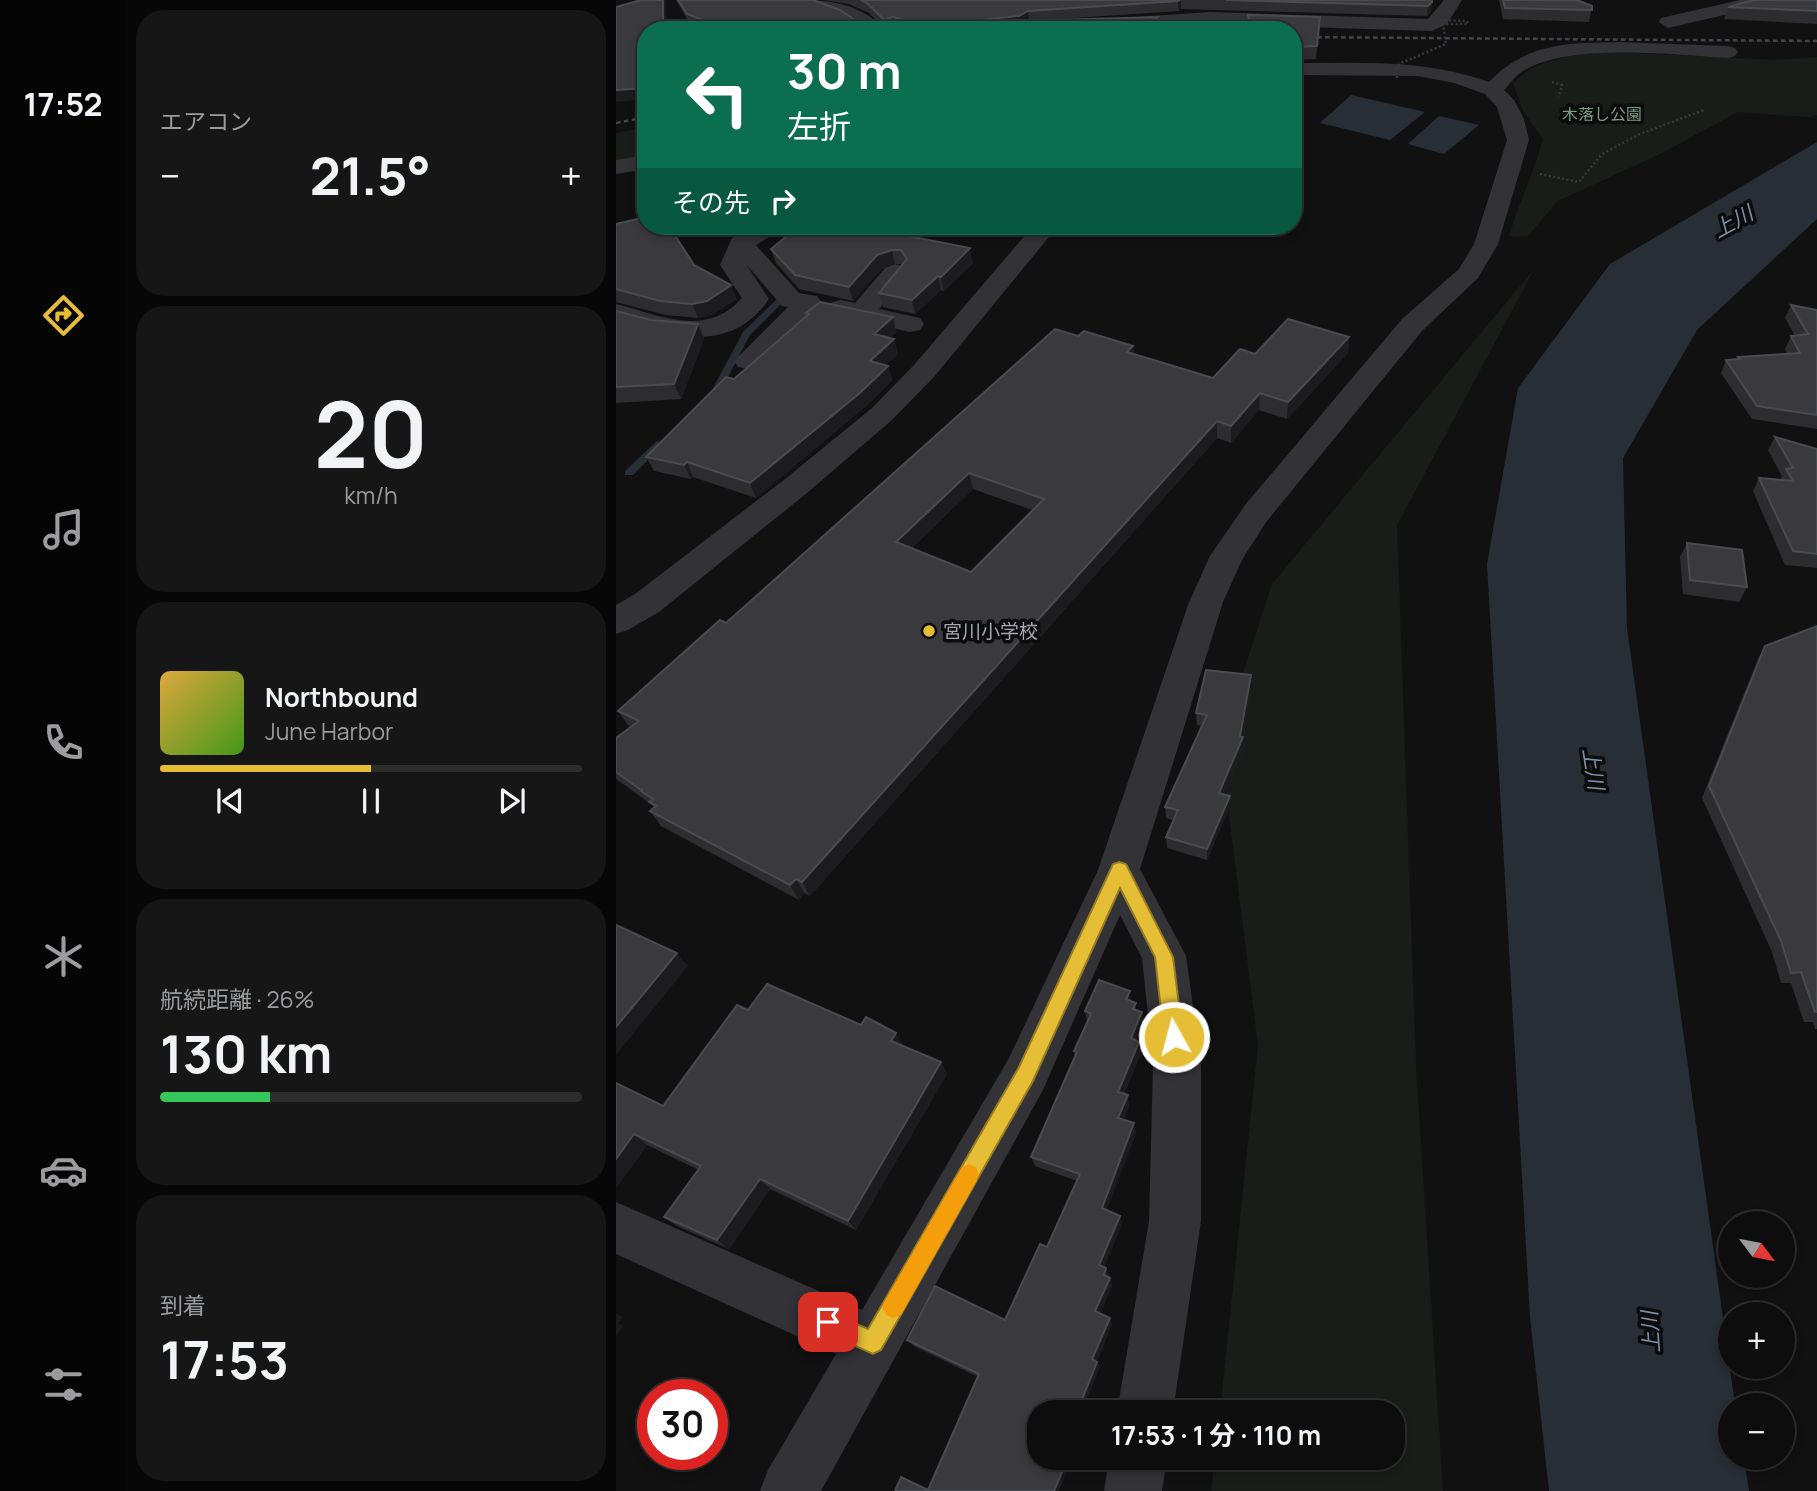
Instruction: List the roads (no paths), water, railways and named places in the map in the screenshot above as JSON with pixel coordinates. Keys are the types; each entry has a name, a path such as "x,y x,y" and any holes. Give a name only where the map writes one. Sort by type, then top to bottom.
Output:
{"street":[{"path":"814,0 851,14 862,21"},
{"path":"1152,21 1210,18 1436,22 1453,0"},
{"path":"1668,22 1765,0"},
{"path":"1098,21 1120,6"},
{"path":"1492,90 1513,68 1526,61 1570,50 1605,47 1728,52"},
{"path":"789,1491 1026,1074 1119,870 1206,603 1227,556 1256,513 1412,326 1469,273 1486,244 1518,140 1506,105 1492,90 1459,78 1418,70 1302,69"},
{"path":"616,167 637,164"},
{"path":"616,312 669,328 690,330 718,327 738,320 756,299 733,265 741,243 755,235"},
{"path":"616,621 646,603 796,486 881,414 924,371 1038,235"},
{"path":"741,243 791,300 910,324"},
{"path":"861,313 895,272"},
{"path":"748,361 808,302"},
{"path":"1119,870 1164,957 1177,1064 1175,1221 1147,1400"},
{"path":"616,1228 873,1342"},
{"path":"1133,1491 1136,1470"}],"water":[{"path":"1351,95 1425,112 1390,140 1320,123"},
{"path":"1439,116 1479,125 1444,154 1408,144"},
{"name":"上川","path":"1817,142 1817,219 1697,330 1623,458 1627,628 1721,1302 1718,1302 1718,1379 1731,1379 1733,1393 1718,1393 1718,1470 1746,1470 1749,1491 1549,1491 1530,1317 1487,564 1518,388 1610,264"}],"waterway":[{"path":"711,396 716,392 746,334 781,300"},
{"path":"629,473 659,444"}],"railway":[{"path":"1302,37 1817,41"},
{"path":"616,123 637,119"}],"place":[{"name":"宮川小学校","path":"929,631"}],"park label":[{"name":"木落し公園","path":"1602,114"}]}
